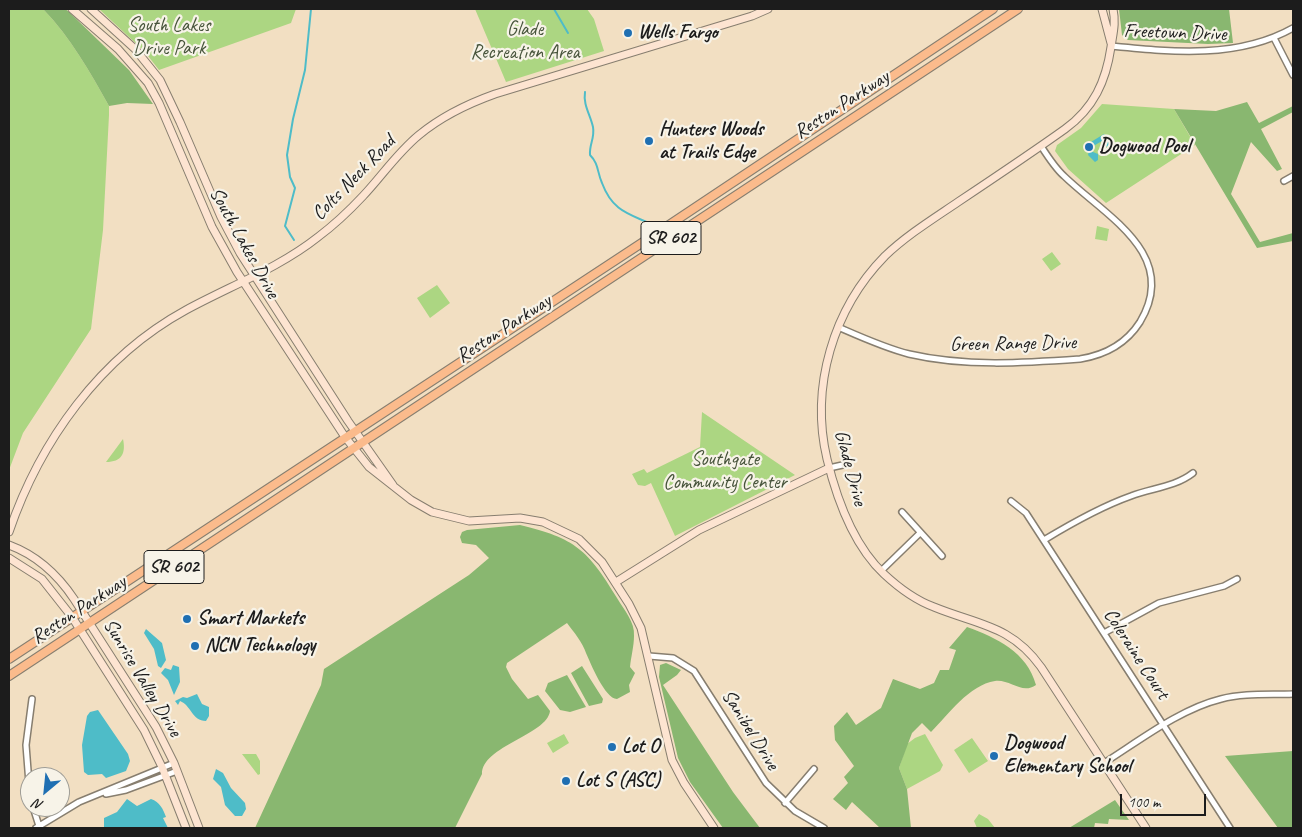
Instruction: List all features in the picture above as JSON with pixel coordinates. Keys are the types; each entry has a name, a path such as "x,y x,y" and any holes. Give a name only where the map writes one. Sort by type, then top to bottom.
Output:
{"main road":[{"name":"Reston Parkway","path":"9,659 993,9"},
{"name":"Reston Parkway","path":"9,676 1018,9"}],"street":[{"name":"South Lakes Drive","path":"72,9 135,66 153,92 212,227 243,281 345,438 374,472 420,506 456,520 477,522 524,519 559,528 589,547 616,582 641,628 650,656 672,760 684,783 714,828"},
{"name":"South Lakes Drive","path":"91,9 144,59 166,91 220,217 253,276 355,431 397,489"},
{"name":"Colts Neck Road","path":"9,532 23,493 41,457 68,416 92,387 123,355 166,322 299,251 334,224 363,196 414,139 454,111 495,94 739,20 768,9"},
{"name":"Glade Drive","path":"1102,9 1111,46"},
{"name":"Glade Drive","path":"1113,9 1115,24 1105,77 1094,100 1074,123 893,248 862,284 838,327 827,363 822,404 823,438 829,468 855,536 881,572 899,588 920,600 992,626 1020,643 1041,667 1146,828"},
{"name":"Freetown Drive","path":"1111,46 1222,51 1250,46 1274,38 1293,28"},
{"path":"1274,38 1293,75"},
{"path":"169,126 180,122"},
{"name":"Green Range Drive","path":"838,327 901,352 968,362 1080,359 1098,355 1123,342 1137,326 1148,301 1149,271 1143,252 1126,229 1063,176 1040,146"},
{"path":"1284,181 1293,176"},
{"path":"616,582 707,526 829,468 847,464"},
{"path":"1044,540 1100,508 1133,495 1178,482 1193,473"},
{"name":"Coleraine Court","path":"1011,501 1026,513 1230,828"},
{"path":"902,512 942,556"},
{"path":"881,572 920,533"},
{"name":"Sunrise Valley Drive","path":"9,545 31,556 51,571 82,611 144,707 174,763 199,828"},
{"name":"Sunrise Valley Drive","path":"9,558 42,579 72,617 139,721 166,776 186,828"},
{"path":"1104,633 1159,603 1224,586 1237,579"},
{"name":"Sanibel Drive","path":"650,656 673,658 694,671 762,777 785,803 824,828"},
{"path":"1104,763 1197,707 1222,699 1293,694"},
{"path":"28,767 26,745 32,699"},
{"path":"38,827 70,807 103,794 120,784 174,763"},
{"path":"785,803 814,769"},
{"path":"103,794 119,792 177,771"}],"green space":[{"path":"9,9 43,9 71,43 87,68 109,106 109,115 103,230 91,329 23,433 9,470"},
{"path":"43,9 65,9 68,11 129,70 153,104 127,103 109,106 71,43"},
{"name":"South Lakes Drive Park","path":"99,9 296,9 291,23 159,70 145,52"},
{"name":"Glade Recreation Area","path":"475,9 587,9 594,19 604,51 506,82"},
{"path":"1119,9 1229,9 1233,43 1208,44 1128,40 1122,35"},
{"path":"1247,102 1259,123 1293,106 1293,112 1261,129 1282,169 1277,171 1251,142 1231,194 1260,242 1293,233 1293,241 1257,248 1174,109 1216,111"},
{"path":"1102,104 1174,109 1195,145 1106,203 1068,169 1055,151 1057,145 1081,128"},
{"path":"1097,226 1109,229 1107,241 1095,239"},
{"path":"1052,252 1061,264 1051,271 1042,259"},
{"path":"437,285 450,303 430,318 417,298"},
{"name":"Southgate Community Center","path":"702,412 795,475 675,536 651,483 645,486 638,485 632,474 644,469 647,473 700,447"},
{"path":"123,439 124,448 122,456 111,462 106,462"},
{"path":"520,525 554,535 578,548 588,557 607,582 633,626 634,644 630,667 635,673 629,685 630,692 617,699 608,693 598,679 583,645 567,623 507,663 506,667 512,679 528,699 538,695 550,711 546,719 538,727 503,748 485,764 482,774 455,828 255,828 321,685 324,669 469,575 489,558 476,545 462,543 460,537 462,532"},
{"path":"967,627 1000,641 1018,655 1032,673 1036,685 1031,688 1021,688 1000,681 986,684 968,694 931,732 922,723 912,733 899,768 907,789 911,828 880,828 852,802 846,810 833,799 848,783 844,777 854,766 835,740 834,726 847,712 856,725 881,708 893,679 920,689 934,683 940,670 949,670 956,650 949,648"},
{"path":"666,663 681,670 663,685 733,792 760,828 723,828 690,782 678,758 659,677 660,665"},
{"path":"582,666 603,699 602,703 589,706 571,673"},
{"path":"567,675 586,707 570,712 560,710 545,691 548,683"},
{"path":"564,734 569,743 553,753 547,743"},
{"path":"925,734 943,765 940,771 907,789 899,768 907,744"},
{"path":"972,738 988,761 969,773 954,750"},
{"path":"1293,751 1293,828 1278,828 1225,756"},
{"path":"242,754 256,754 260,761 260,774 258,775"},
{"path":"1115,800 1129,820 1109,819 1108,824 1095,823 1094,828 1069,828"},
{"path":"979,814 988,819 995,828 977,828 974,821"}],"water":[{"name":"Dogwood Pool","path":"1104,134 1111,144 1106,147 1102,141 1090,148 1098,154 1098,160 1095,162 1088,155 1089,151 1086,145"},
{"path":"146,629 162,643 166,660 161,668 158,666 154,649 144,633"},
{"path":"173,665 179,667 180,682 174,695 168,680 161,673 165,668 171,670"},
{"path":"197,694 202,704 209,707 209,716 206,721 195,716 184,703 180,701 178,705 175,701"},
{"path":"98,710 128,754 130,761 126,771 106,778 102,774 88,775 84,772 82,745 87,716 90,712"},
{"path":"216,769 223,773 231,788 245,803 246,809 242,816 235,816 225,805 221,787 213,779"},
{"path":"127,799 137,806 151,799 157,802 164,811 166,817 163,818 168,828 104,828 104,818 117,812"}],"waterway":[{"path":"294,240 285,226 295,188 290,177 287,155 293,119 305,70 311,9"},
{"path":"554,9 568,33"},
{"path":"585,92 586,105 593,131 590,155 593,158 607,194 618,208 659,228"}],"place":[{"name":"Wells Fargo","path":"628,33"},
{"name":"Hunters Woods at Trails Edge","path":"649,141"},
{"name":"Dogwood Pool","path":"1089,147"},
{"name":"Smart Markets","path":"187,619"},
{"name":"NCN Technology","path":"195,646"},
{"name":"Lot O","path":"612,747"},
{"name":"Dogwood Elementary School","path":"994,756"},
{"name":"Lot S (ASC)","path":"566,781"}]}
